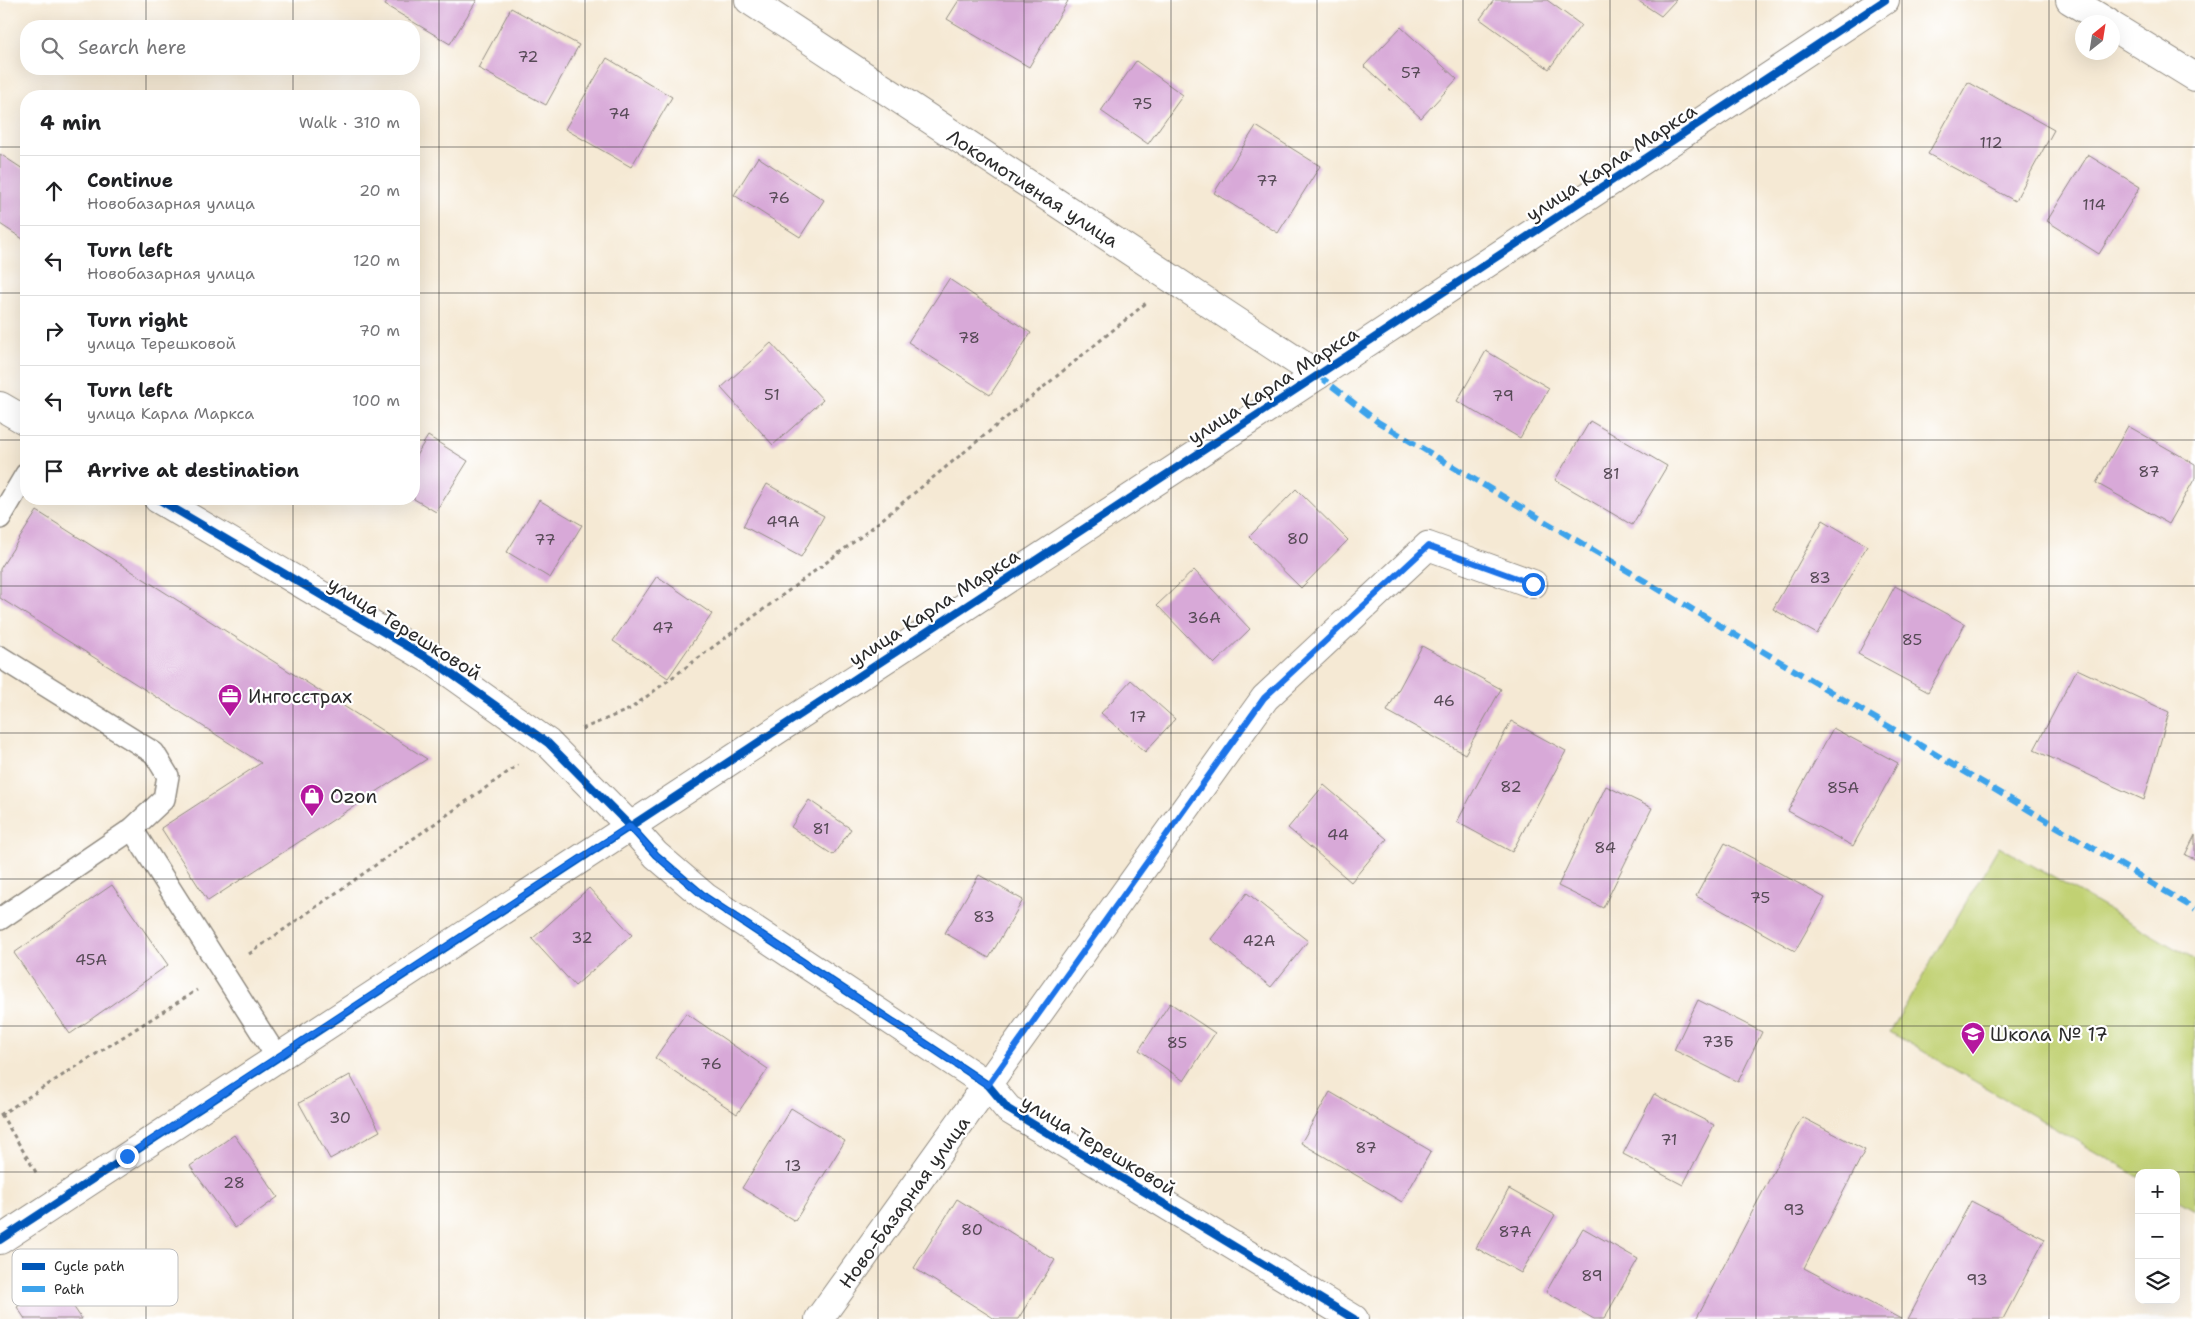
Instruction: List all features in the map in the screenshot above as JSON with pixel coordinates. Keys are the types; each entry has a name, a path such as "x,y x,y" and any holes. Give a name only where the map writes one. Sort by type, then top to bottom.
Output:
{"street":[{"name":"Локомотивная улица","path":"749,0 1318,375"},
{"name":"улица Карла Маркса","path":"0,1240 1886,0"},
{"path":"2070,0 2095,15"},
{"path":"2120,31 2195,77"},
{"path":"0,406 20,418"},
{"name":"улица Терешковой","path":"168,505 436,663 548,743 656,855 705,897 988,1085 1008,1109 1354,1319"},
{"name":"Ново-Базарная улица","path":"819,1319 1264,698 1428,546 1533,584"}],"lane":[{"path":"0,518 20,484"},
{"path":"0,657 154,754 168,776 164,799 132,829 0,919"},
{"path":"132,829 277,1057"}],"path":[{"path":"55,1203 1,1115 224,972 548,743 630,709 863,535 1174,281"}],"green space":[{"path":"1999,846 2195,960 2195,1210 2180,1201 2180,1169 2135,1169 2135,1175 1890,1032"}],"building":[{"path":"387,0 477,0 450,44 420,26 420,20 410,20 385,5"},
{"path":"959,0 1068,1 1029,67 947,19"},
{"path":"1494,0 1547,0 1581,25 1549,69 1480,19"},
{"path":"1637,0 1676,0 1661,16"},
{"path":"511,8 579,45 546,105 478,68"},
{"path":"1401,27 1457,79 1421,118 1364,66"},
{"path":"607,58 672,97 631,167 565,129"},
{"path":"1136,61 1183,95 1148,144 1101,111"},
{"path":"1968,82 2054,130 2015,201 1928,154"},
{"path":"1256,126 1320,166 1278,233 1214,193"},
{"path":"0,154 20,167 20,237 0,224"},
{"path":"2088,155 2140,187 2099,254 2047,221"},
{"path":"758,157 824,200 800,237 734,195"},
{"path":"949,279 1031,333 990,395 908,342"},
{"path":"771,343 823,400 773,445 721,388"},
{"path":"1486,351 1549,388 1520,438 1457,401"},
{"path":"1590,421 1667,466 1632,525 1555,480"},
{"path":"2128,426 2195,464 2195,478 2169,524 2096,483"},
{"path":"428,436 468,461 436,512 420,503 420,449"},
{"path":"767,484 824,516 801,557 743,526"},
{"path":"1296,489 1348,540 1301,588 1249,537"},
{"path":"539,500 582,525 550,578 507,552"},
{"path":"37,511 427,759 208,901 161,828 261,763 0,598 0,569"},
{"path":"1823,520 1867,546 1817,634 1773,609"},
{"path":"1194,570 1250,629 1214,664 1157,605"},
{"path":"657,576 712,614 668,678 613,641"},
{"path":"1895,586 1965,624 1928,692 1858,654"},
{"path":"1422,646 1501,689 1465,754 1387,711"},
{"path":"2077,669 2169,712 2144,800 2034,750"},
{"path":"1131,680 1175,719 1145,752 1101,713"},
{"path":"1511,721 1566,751 1512,852 1457,822"},
{"path":"1833,728 1898,763 1853,846 1788,811"},
{"path":"1324,785 1387,839 1351,882 1288,828"},
{"path":"1606,786 1652,808 1603,908 1558,886"},
{"path":"809,800 851,829 833,855 791,827"},
{"path":"2195,835 2195,859 2185,855"},
{"path":"1725,843 1825,898 1795,951 1696,896"},
{"path":"979,875 1023,900 989,958 945,933"},
{"path":"112,885 168,965 70,1034 14,953"},
{"path":"589,888 632,935 575,986 532,939"},
{"path":"1247,893 1308,941 1271,987 1211,939"},
{"path":"1698,1000 1762,1032 1738,1082 1674,1050"},
{"path":"1170,1003 1215,1033 1184,1081 1139,1050"},
{"path":"686,1013 768,1069 737,1114 655,1058"},
{"path":"350,1075 380,1131 330,1159 299,1103"},
{"path":"1330,1092 1431,1151 1402,1202 1301,1143"},
{"path":"1654,1094 1714,1125 1683,1185 1623,1154"},
{"path":"791,1108 845,1141 795,1221 742,1188"},
{"path":"1802,1117 1865,1150 1804,1268 1901,1319 1696,1319"},
{"path":"234,1135 278,1197 235,1228 190,1166"},
{"path":"1509,1189 1555,1215 1521,1273 1476,1248"},
{"path":"957,1199 1055,1260 1018,1319 995,1319 914,1268"},
{"path":"1971,1201 2045,1239 2003,1319 1908,1319"},
{"path":"1583,1228 1638,1259 1604,1319 1594,1319 1546,1292"},
{"path":"73,1306 82,1319 25,1319 17,1307"}],"marked path":[{"path":"1318,375 1378,422 2195,909"}],"cycle path":[{"path":"0,1240 1318,375 1885,0"},
{"path":"168,505 436,663 548,743 656,855 705,897 988,1085 1008,1109 1354,1319"}],"place":[{"name":"Ингосстрах","path":"230,717"},
{"name":"Ozon","path":"312,817"},
{"name":"Школа № 17","path":"1973,1055"}],"route":[{"path":"127,1156 630,826 656,855 705,897 988,1085 1264,698 1428,546 1533,584"}]}
